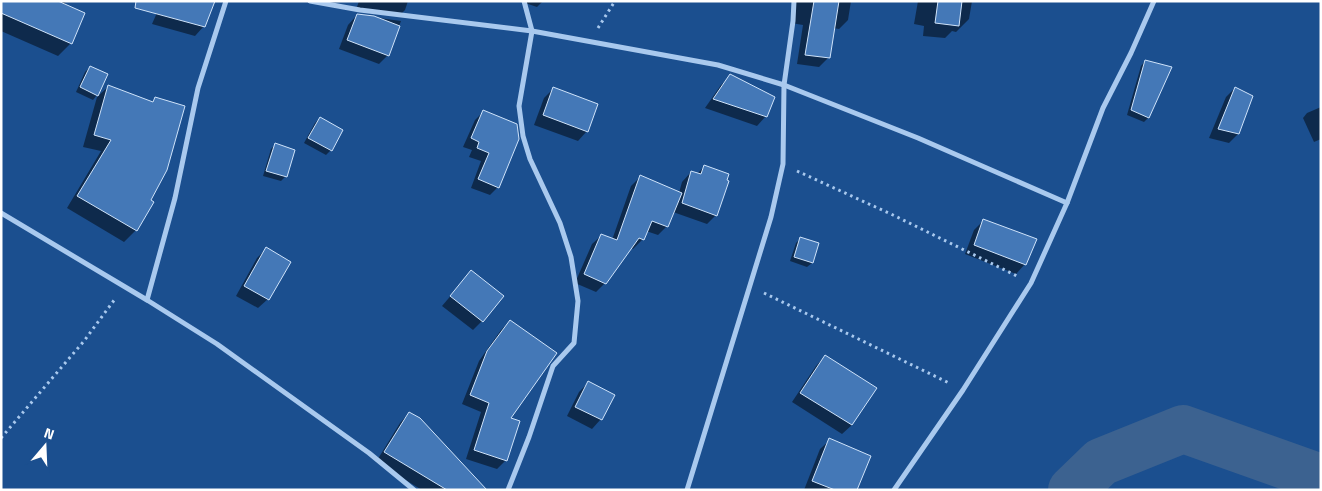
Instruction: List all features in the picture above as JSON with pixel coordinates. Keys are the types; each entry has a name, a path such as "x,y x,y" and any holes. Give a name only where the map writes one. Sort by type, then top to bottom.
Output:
{"street":[{"path":"147,300 176,198 198,88 226,1"},
{"path":"310,1 360,10 532,31 718,65 784,85 918,138 1067,203"},
{"path":"508,490 529,437 553,366 574,342 578,301 570,256 560,223 530,159 523,136 519,106 532,31 524,1"},
{"path":"687,490 771,217 783,164 784,85 794,1"},
{"path":"894,490 964,390 1031,283 1067,203 1102,108 1131,53 1154,1"},
{"path":"1,213 217,344 369,453 414,490"}],"path":[{"path":"590,42 615,1"},
{"path":"783,164 893,215 1031,283"},
{"path":"750,286 964,390"},
{"path":"1,438 84,341 124,287"}],"building":[{"path":"1,1 58,1 85,13 72,44 1,13"},
{"path":"136,1 215,1 205,27 135,8"},
{"path":"814,1 839,1 830,58 805,55"},
{"path":"938,1 962,1 959,26 935,23"},
{"path":"357,14 374,16 400,26 389,56 347,40"},
{"path":"1145,60 1172,67 1149,118 1131,110"},
{"path":"90,66 108,74 98,96 80,87"},
{"path":"730,74 775,97 767,117 713,99"},
{"path":"108,85 153,102 155,97 185,106 167,170 151,200 154,202 137,231 77,196 111,140 94,135"},
{"path":"553,87 598,104 588,132 543,115"},
{"path":"1235,87 1253,96 1239,134 1218,129"},
{"path":"483,110 517,124 519,139 499,188 478,179 489,153 477,148 479,142 471,138"},
{"path":"320,117 343,130 332,151 308,138"},
{"path":"275,143 295,150 287,177 266,171"},
{"path":"704,165 729,174 727,180 729,181 717,216 682,203 691,171 701,174"},
{"path":"640,175 682,193 668,227 652,221 644,240 639,238 606,284 584,274 601,234 617,240"},
{"path":"983,219 1037,239 1026,265 974,245"},
{"path":"800,237 819,243 813,263 794,257"},
{"path":"266,247 291,262 269,300 244,286"},
{"path":"471,270 504,296 483,322 450,296"},
{"path":"510,320 557,353 511,418 520,421 507,461 474,450 489,403 470,395 487,351"},
{"path":"825,355 877,388 852,425 800,393"},
{"path":"588,381 615,395 602,420 575,407"},
{"path":"409,412 420,418 487,490 447,490 384,452"},
{"path":"829,438 871,456 857,490 835,490 812,481"}],"waterway":[{"path":"1072,490 1101,462 1183,429 1321,478"}]}
